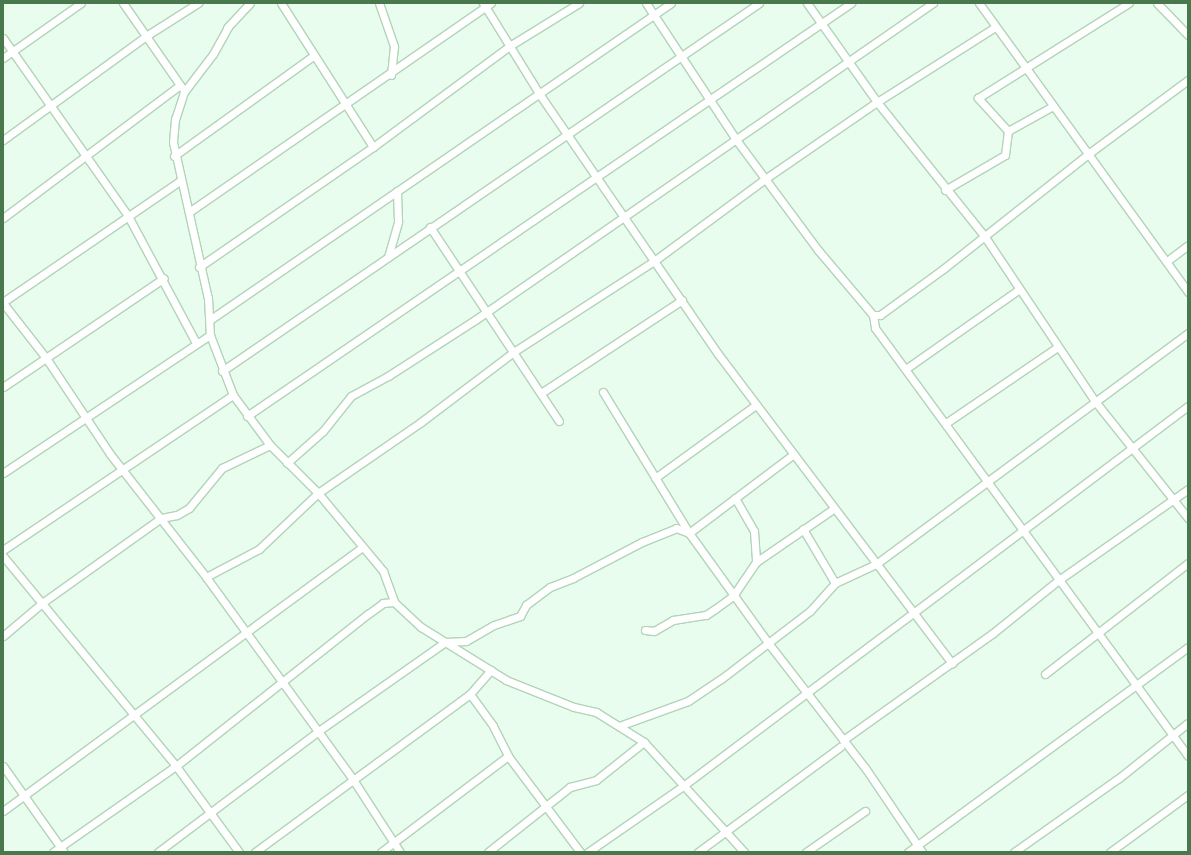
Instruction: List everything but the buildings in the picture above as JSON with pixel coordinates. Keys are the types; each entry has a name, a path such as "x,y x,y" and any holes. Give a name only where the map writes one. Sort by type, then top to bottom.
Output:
{"street":[{"path":"3,58 81,3"},
{"path":"123,3 184,92"},
{"path":"3,140 146,36 198,3"},
{"path":"250,3 228,27 213,54 184,92 175,118 174,156 188,212 211,319 210,335 222,371 233,395 247,416 270,445 318,492 383,571 394,602 421,627 506,680 574,708 596,712 644,742 683,786 727,831 744,852"},
{"path":"281,3 313,56 373,147"},
{"path":"379,3 394,46 391,75"},
{"path":"199,267 373,147 511,45 579,3"},
{"path":"646,3 711,98 737,141 818,250 873,314 875,328 907,368 987,481 1174,734 1188,756"},
{"path":"211,319 540,95 671,3"},
{"path":"222,371 388,258 567,132 759,3"},
{"path":"807,3 849,63 944,190 985,237 1056,348 1094,400 1188,518"},
{"path":"247,416 851,3"},
{"path":"287,463 323,431 350,396 388,376 475,320 737,141 933,3"},
{"path":"979,3 995,27 1167,260 1188,292"},
{"path":"944,190 1005,155 1008,131 978,98 1026,69 1079,32 1129,3"},
{"path":"1157,3 1188,35"},
{"path":"188,212 391,75 487,4 540,95 567,132 623,218 756,405 794,454 833,509 876,564 912,614 952,662"},
{"path":"206,577 259,549 318,492 421,422 515,351 654,261 765,179 878,102 995,27"},
{"path":"3,38 128,216 164,278 196,343"},
{"path":"174,156 313,56"},
{"path":"873,314 880,315 985,237 1088,154 1188,80"},
{"path":"3,218 180,85"},
{"path":"1008,131 1053,106"},
{"path":"180,181 3,302 46,358 124,470 206,577 280,683 354,781 400,852"},
{"path":"388,258 398,222 397,191"},
{"path":"430,227 515,351 559,421"},
{"path":"1167,260 1188,245"},
{"path":"3,387 164,278"},
{"path":"907,368 1018,290"},
{"path":"541,393 682,300"},
{"path":"619,726 688,700 769,644 810,611 834,583 876,564 1094,400 1188,333"},
{"path":"3,473 85,416 210,335"},
{"path":"946,423 1056,348"},
{"path":"603,392 689,533 733,596 806,692 922,852"},
{"path":"3,550 124,470 233,395"},
{"path":"655,478 756,405"},
{"path":"588,852 683,786 806,692 1024,531 1132,447 1188,406"},
{"path":"3,636 42,603 161,518 182,512 217,472 270,445"},
{"path":"689,533 794,454"},
{"path":"698,852 952,662 1060,579 1175,500 1188,489"},
{"path":"735,498 754,531 756,562"},
{"path":"645,630 654,631 673,620 706,615 733,596 756,562 803,528 833,509"},
{"path":"158,852 317,732 445,642 466,641 494,625 520,616 526,605 550,587 573,578 642,542 676,528 689,533"},
{"path":"803,528 834,583"},
{"path":"3,811 362,547"},
{"path":"3,556 176,766 239,852"},
{"path":"1045,674 1100,633 1188,563"},
{"path":"53,852 62,849 176,766 383,603 394,602"},
{"path":"908,852 1054,743 1138,685 1188,647"},
{"path":"255,852 354,781 470,694 491,670"},
{"path":"470,694 493,726 508,756 580,852"},
{"path":"1014,852 1119,778 1188,723"},
{"path":"488,852 570,787 596,780 644,742"},
{"path":"381,852 508,756"},
{"path":"3,766 62,849"},
{"path":"1110,852 1188,795"},
{"path":"806,852 865,811"}]}
